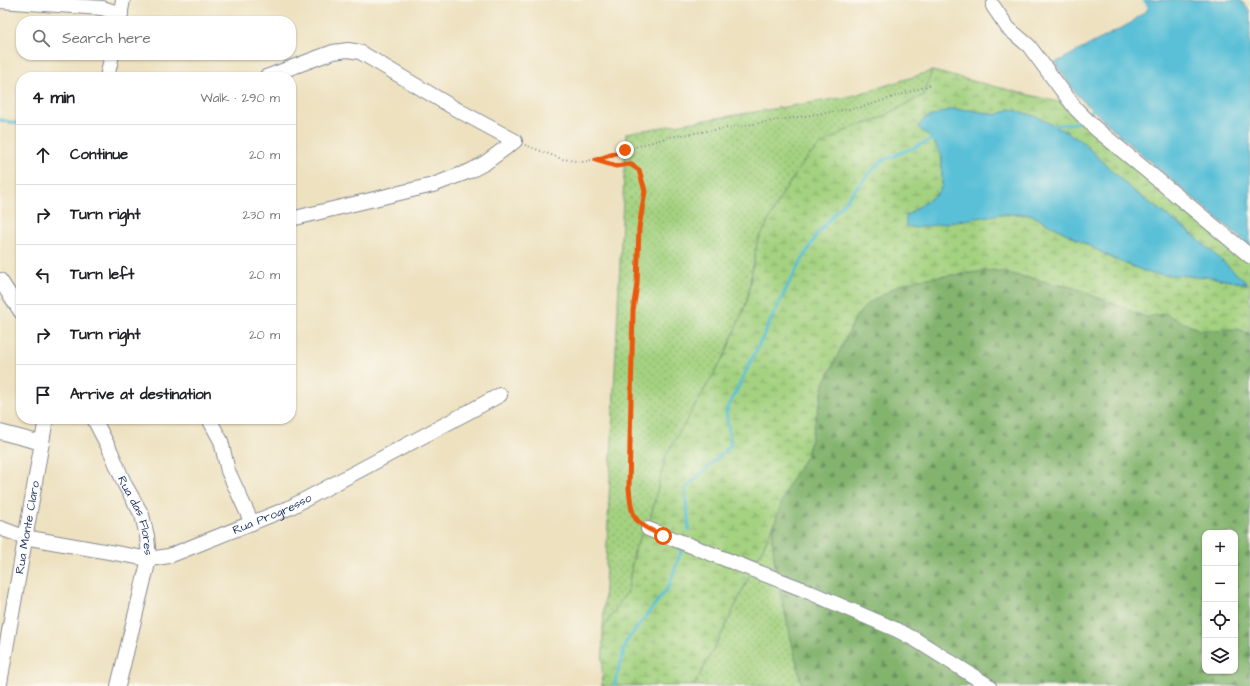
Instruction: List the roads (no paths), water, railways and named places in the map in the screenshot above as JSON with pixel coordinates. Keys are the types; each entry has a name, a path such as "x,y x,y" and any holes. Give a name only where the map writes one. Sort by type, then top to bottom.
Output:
{"street":[{"path":"0,2 102,8 121,12"},
{"path":"993,6 1008,28 1029,46 1076,108 1096,128 1250,256"},
{"path":"279,72 333,52 348,50 360,52 454,108 515,141 485,163 470,171 433,185 296,218"},
{"path":"108,72 111,60"},
{"path":"0,280 4,293 16,306"},
{"name":"Rua Progresso","path":"0,528 24,537 149,559 169,556 289,508 500,395"},
{"name":"Rua Monte Claro","path":"0,683 24,537 33,501 45,424"},
{"name":"Rua das Flores","path":"96,424 111,452 124,485 144,519 149,559 118,686"},
{"path":"212,424 221,441 228,471 252,523"},
{"path":"0,432 42,443"},
{"path":"648,529 802,589 897,630 916,640 989,686"}],"water":[{"path":"1146,0 1240,0 1250,11 1250,246 1128,143 1077,95 1055,63 1131,23 1150,7"},
{"path":"951,109 970,110 997,115 1010,109 1038,117 1079,139 1132,190 1192,234 1248,284 1209,277 1152,274 1116,260 1030,214 1001,214 916,228 906,226 906,216 937,194 942,186 942,157 933,140 918,127 924,119"}],"waterway":[{"path":"1144,0 1151,10"},
{"path":"1086,115 1096,107"},
{"path":"0,120 16,123"},
{"path":"1051,126 1076,123 1080,120"},
{"path":"689,530 685,489 731,445 726,412 791,279 818,233 867,176 882,161 936,138"},
{"path":"614,686 626,642 669,586 683,546"}]}
